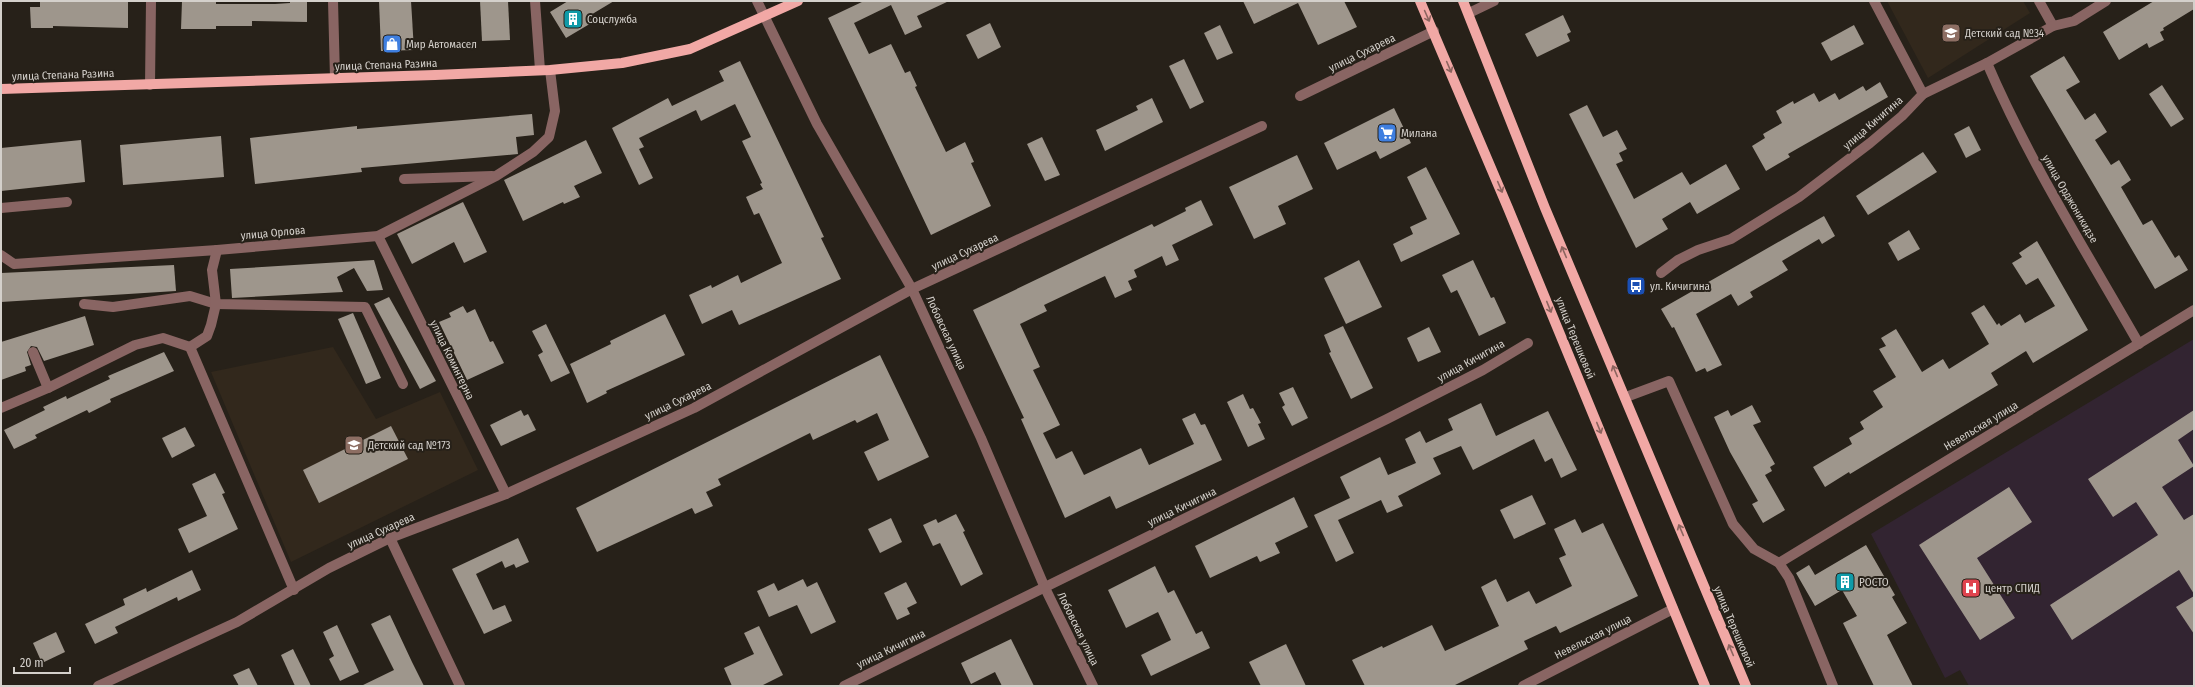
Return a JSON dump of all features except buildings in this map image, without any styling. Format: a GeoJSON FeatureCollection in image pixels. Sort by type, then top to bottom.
{"type":"FeatureCollection","features":[{"type":"Feature","properties":{"kind":"main road"},"geometry":{"type":"LineString","coordinates":[[764,17],[798,1]]}},
{"type":"Feature","properties":{"kind":"main road","name":"улица Терешковой"},"geometry":{"type":"LineString","coordinates":[[1420,1],[1705,686]]}},
{"type":"Feature","properties":{"kind":"main road","name":"улица Терешковой"},"geometry":{"type":"LineString","coordinates":[[1463,1],[1546,208],[1746,686]]}},
{"type":"Feature","properties":{"kind":"main road","name":"улица Степана Разина"},"geometry":{"type":"LineString","coordinates":[[1,89],[150,85],[545,70],[622,63],[656,58],[690,49],[764,17]]}},
{"type":"Feature","properties":{"kind":"street"},"geometry":{"type":"LineString","coordinates":[[150,1],[150,85]]}},
{"type":"Feature","properties":{"kind":"street"},"geometry":{"type":"LineString","coordinates":[[333,1],[334,78]]}},
{"type":"Feature","properties":{"kind":"street","name":"улица Орлова"},"geometry":{"type":"LineString","coordinates":[[1,255],[14,264],[217,250],[378,236],[496,176],[533,152],[550,136],[555,111],[545,70],[535,1]]}},
{"type":"Feature","properties":{"kind":"street","name":"Лобовская улица"},"geometry":{"type":"LineString","coordinates":[[757,1],[817,124],[912,289],[981,438],[1045,588],[1093,686]]}},
{"type":"Feature","properties":{"kind":"street"},"geometry":{"type":"LineString","coordinates":[[1469,13],[1494,1]]}},
{"type":"Feature","properties":{"kind":"street"},"geometry":{"type":"LineString","coordinates":[[1874,1],[1923,94]]}},
{"type":"Feature","properties":{"kind":"street"},"geometry":{"type":"LineString","coordinates":[[2038,1],[2053,26]]}},
{"type":"Feature","properties":{"kind":"street","name":"улица Кичигина"},"geometry":{"type":"LineString","coordinates":[[1660,272],[1678,260],[1698,250],[1731,239],[1799,197],[1870,143],[1902,116],[1923,94],[1987,62],[2053,26],[2074,21],[2106,1]]}},
{"type":"Feature","properties":{"kind":"street","name":"улица Сухарева"},"geometry":{"type":"LineString","coordinates":[[1300,96],[1434,32]]}},
{"type":"Feature","properties":{"kind":"street","name":"улица Орджоникидзе"},"geometry":{"type":"LineString","coordinates":[[1987,62],[2010,117],[2028,152],[2139,344]]}},
{"type":"Feature","properties":{"kind":"street","name":"улица Сухарева"},"geometry":{"type":"LineString","coordinates":[[98,686],[238,622],[329,568],[390,538],[506,494],[694,408],[912,289],[1262,126]]}},
{"type":"Feature","properties":{"kind":"street"},"geometry":{"type":"LineString","coordinates":[[404,179],[496,176]]}},
{"type":"Feature","properties":{"kind":"street"},"geometry":{"type":"LineString","coordinates":[[1,208],[67,202]]}},
{"type":"Feature","properties":{"kind":"street","name":"улица Коминтерна"},"geometry":{"type":"LineString","coordinates":[[378,236],[506,494]]}},
{"type":"Feature","properties":{"kind":"street"},"geometry":{"type":"LineString","coordinates":[[190,347],[207,336],[216,304],[212,270],[217,250]]}},
{"type":"Feature","properties":{"kind":"street"},"geometry":{"type":"LineString","coordinates":[[84,304],[113,307],[190,296],[216,304],[365,307],[403,384]]}},
{"type":"Feature","properties":{"kind":"street","name":"Невельская улица"},"geometry":{"type":"LineString","coordinates":[[1779,563],[2194,310]]}},
{"type":"Feature","properties":{"kind":"street"},"geometry":{"type":"LineString","coordinates":[[1,408],[48,388],[135,345],[163,338],[190,347],[294,590]]}},
{"type":"Feature","properties":{"kind":"street","name":"улица Кичигина"},"geometry":{"type":"LineString","coordinates":[[844,686],[1415,405],[1483,370],[1528,343]]}},
{"type":"Feature","properties":{"kind":"street"},"geometry":{"type":"LineString","coordinates":[[33,352],[48,388]]}},
{"type":"Feature","properties":{"kind":"street"},"geometry":{"type":"LineString","coordinates":[[1626,397],[1669,381],[1733,524],[1754,549],[1779,563],[1789,578],[1833,686]]}},
{"type":"Feature","properties":{"kind":"street"},"geometry":{"type":"LineString","coordinates":[[390,538],[460,686]]}},
{"type":"Feature","properties":{"kind":"street","name":"Невельская улица"},"geometry":{"type":"LineString","coordinates":[[1524,686],[1673,609]]}},
{"type":"Feature","properties":{"kind":"shaded area","name":"Детский сад №34"},"geometry":{"type":"Polygon","coordinates":[[[1887,1],[2023,1],[2030,13],[1928,78],[1887,1]]]}},
{"type":"Feature","properties":{"kind":"shaded area"},"geometry":{"type":"Polygon","coordinates":[[[2194,339],[2194,686],[1969,686],[1960,670],[1945,678],[1871,534],[2194,339]]]}},
{"type":"Feature","properties":{"kind":"shaded area","name":"Детский сад №173"},"geometry":{"type":"Polygon","coordinates":[[[333,347],[376,419],[440,392],[478,470],[291,562],[211,372],[333,347]]]}},
{"type":"Feature","properties":{"kind":"place","name":"Соцслужба"},"geometry":{"type":"Point","coordinates":[573,19]}},
{"type":"Feature","properties":{"kind":"place","name":"Детский сад №34"},"geometry":{"type":"Point","coordinates":[1951,33]}},
{"type":"Feature","properties":{"kind":"place","name":"Мир Автомасел"},"geometry":{"type":"Point","coordinates":[392,44]}},
{"type":"Feature","properties":{"kind":"place","name":"Милана"},"geometry":{"type":"Point","coordinates":[1387,133]}},
{"type":"Feature","properties":{"kind":"place","name":"ул. Кичигина"},"geometry":{"type":"Point","coordinates":[1636,286]}},
{"type":"Feature","properties":{"kind":"place","name":"Детский сад №173"},"geometry":{"type":"Point","coordinates":[354,445]}},
{"type":"Feature","properties":{"kind":"place","name":"РОСТО"},"geometry":{"type":"Point","coordinates":[1845,582]}},
{"type":"Feature","properties":{"kind":"place","name":"центр СПИД"},"geometry":{"type":"Point","coordinates":[1971,588]}}]}
